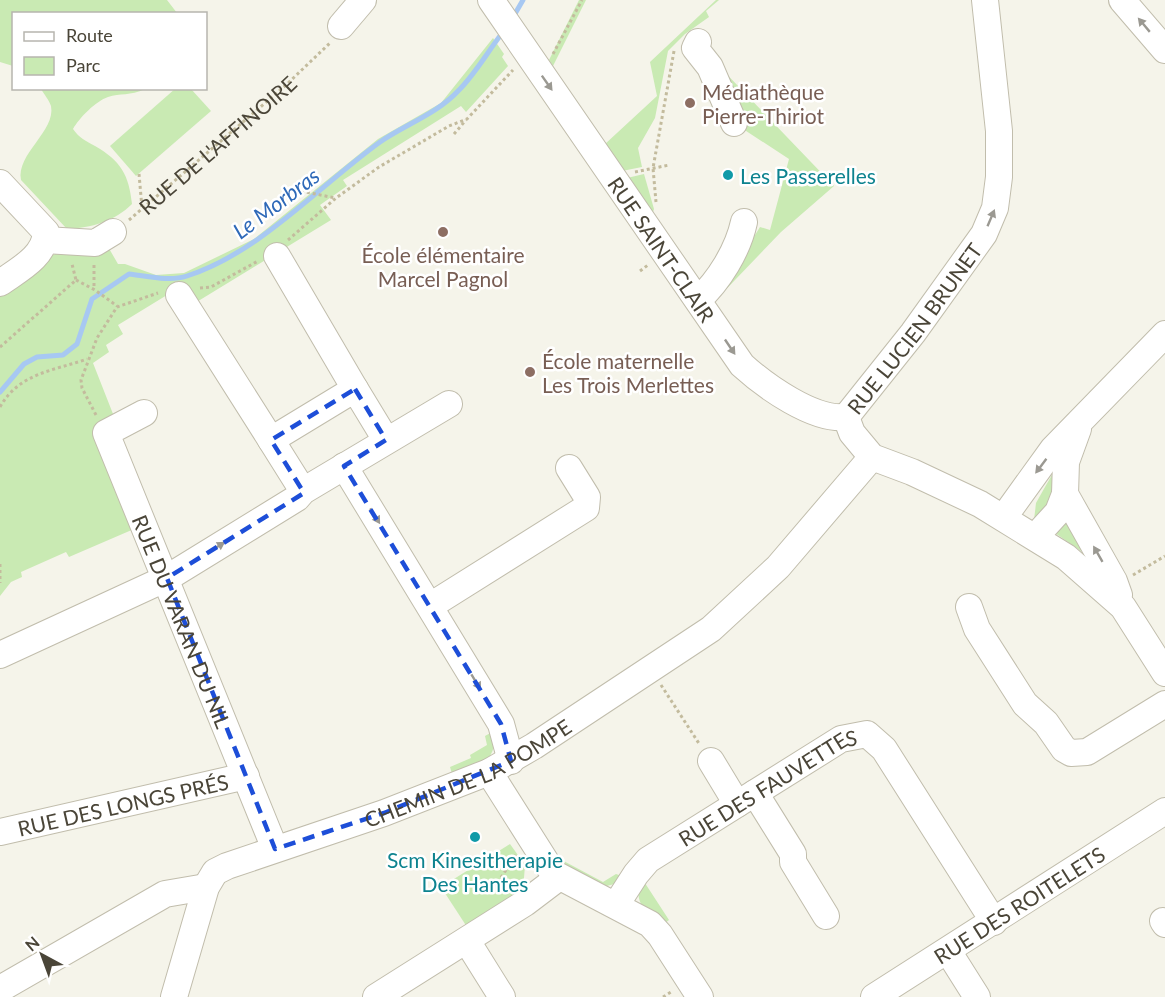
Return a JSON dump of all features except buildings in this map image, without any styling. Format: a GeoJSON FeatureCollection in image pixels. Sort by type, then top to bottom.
{"type":"FeatureCollection","features":[{"type":"Feature","properties":{"kind":"street"},"geometry":{"type":"LineString","coordinates":[[341,26],[363,0]]}},
{"type":"Feature","properties":{"kind":"street"},"geometry":{"type":"LineString","coordinates":[[1122,0],[1165,50]]}},
{"type":"Feature","properties":{"kind":"street","name":"RUE LUCIEN BRUNET"},"geometry":{"type":"LineString","coordinates":[[988,1],[999,131],[999,177],[995,208],[984,234],[913,333],[846,417],[852,433],[872,457],[912,472],[1004,517],[1036,536],[1119,596],[1165,672]]}},
{"type":"Feature","properties":{"kind":"street","name":"RUE SAINT-CLAIR"},"geometry":{"type":"LineString","coordinates":[[496,6],[742,365],[756,378],[818,413],[832,419],[846,417]]}},
{"type":"Feature","properties":{"kind":"street"},"geometry":{"type":"LineString","coordinates":[[697,44],[710,67],[734,123]]}},
{"type":"Feature","properties":{"kind":"street"},"geometry":{"type":"LineString","coordinates":[[0,183],[43,228],[45,242],[34,257],[0,283]]}},
{"type":"Feature","properties":{"kind":"street"},"geometry":{"type":"LineString","coordinates":[[698,300],[716,280],[741,236],[744,222]]}},
{"type":"Feature","properties":{"kind":"street"},"geometry":{"type":"LineString","coordinates":[[45,242],[104,237]]}},
{"type":"Feature","properties":{"kind":"street"},"geometry":{"type":"LineString","coordinates":[[273,254],[387,440]]}},
{"type":"Feature","properties":{"kind":"street"},"geometry":{"type":"LineString","coordinates":[[179,292],[303,491]]}},
{"type":"Feature","properties":{"kind":"street"},"geometry":{"type":"LineString","coordinates":[[1004,517],[1053,449],[1081,423],[1165,334]]}},
{"type":"Feature","properties":{"kind":"street"},"geometry":{"type":"LineString","coordinates":[[271,440],[355,389]]}},
{"type":"Feature","properties":{"kind":"street"},"geometry":{"type":"LineString","coordinates":[[0,655],[167,578],[297,498],[303,491],[449,404]]}},
{"type":"Feature","properties":{"kind":"street"},"geometry":{"type":"LineString","coordinates":[[106,434],[144,413]]}},
{"type":"Feature","properties":{"kind":"street"},"geometry":{"type":"LineString","coordinates":[[1036,536],[1058,512],[1065,494],[1066,462],[1081,423]]}},
{"type":"Feature","properties":{"kind":"street","name":"RUE DU VARAN DU NIL"},"geometry":{"type":"LineString","coordinates":[[106,434],[167,578],[275,849]]}},
{"type":"Feature","properties":{"kind":"street","name":"CHEMIN DE LA POMPE"},"geometry":{"type":"LineString","coordinates":[[206,887],[216,872],[227,866],[275,849],[380,805],[500,767],[651,670],[711,628],[778,567],[872,457]]}},
{"type":"Feature","properties":{"kind":"street"},"geometry":{"type":"LineString","coordinates":[[344,466],[501,724],[500,767],[544,861],[558,878],[616,905],[657,930],[704,991]]}},
{"type":"Feature","properties":{"kind":"street"},"geometry":{"type":"LineString","coordinates":[[430,606],[586,508],[587,497],[569,468]]}},
{"type":"Feature","properties":{"kind":"street"},"geometry":{"type":"LineString","coordinates":[[1065,494],[1119,596]]}},
{"type":"Feature","properties":{"kind":"street"},"geometry":{"type":"LineString","coordinates":[[969,607],[977,629],[1025,704],[1046,723],[1064,749],[1071,753],[1087,752],[1165,704]]}},
{"type":"Feature","properties":{"kind":"street","name":"RUE DES FAUVETTES"},"geometry":{"type":"LineString","coordinates":[[616,905],[644,864],[841,739],[867,734],[884,749],[994,922]]}},
{"type":"Feature","properties":{"kind":"street"},"geometry":{"type":"LineString","coordinates":[[711,761],[793,854],[793,862],[826,916]]}},
{"type":"Feature","properties":{"kind":"street","name":"RUE DES LONGS PRÉS"},"geometry":{"type":"LineString","coordinates":[[0,832],[246,776]]}},
{"type":"Feature","properties":{"kind":"street","name":"RUE DES ROITELETS"},"geometry":{"type":"LineString","coordinates":[[874,997],[994,922],[1146,832],[1165,811]]}},
{"type":"Feature","properties":{"kind":"street"},"geometry":{"type":"LineString","coordinates":[[376,997],[525,903],[558,878]]}},
{"type":"Feature","properties":{"kind":"street"},"geometry":{"type":"LineString","coordinates":[[0,989],[159,897],[206,887],[174,997]]}},
{"type":"Feature","properties":{"kind":"street"},"geometry":{"type":"LineString","coordinates":[[467,940],[502,997]]}},
{"type":"Feature","properties":{"kind":"street"},"geometry":{"type":"LineString","coordinates":[[948,951],[977,997]]}},
{"type":"Feature","properties":{"kind":"path"},"geometry":{"type":"LineString","coordinates":[[454,134],[512,71],[538,54],[547,65],[582,0]]}},
{"type":"Feature","properties":{"kind":"path","name":"RUE DE L'AFFINOIRE"},"geometry":{"type":"LineString","coordinates":[[104,237],[223,143],[323,50],[337,35],[341,26]]}},
{"type":"Feature","properties":{"kind":"path"},"geometry":{"type":"LineString","coordinates":[[656,213],[653,168],[672,58],[678,47],[697,44]]}},
{"type":"Feature","properties":{"kind":"path"},"geometry":{"type":"LineString","coordinates":[[106,434],[82,388],[81,380],[87,359],[101,330],[117,307],[179,292],[211,288],[273,254],[336,198],[379,167],[449,126],[467,119]]}},
{"type":"Feature","properties":{"kind":"path"},"geometry":{"type":"LineString","coordinates":[[644,171],[669,165]]}},
{"type":"Feature","properties":{"kind":"path"},"geometry":{"type":"LineString","coordinates":[[139,174],[142,209]]}},
{"type":"Feature","properties":{"kind":"path"},"geometry":{"type":"LineString","coordinates":[[301,191],[336,198]]}},
{"type":"Feature","properties":{"kind":"path"},"geometry":{"type":"LineString","coordinates":[[95,290],[92,284],[104,237]]}},
{"type":"Feature","properties":{"kind":"path"},"geometry":{"type":"LineString","coordinates":[[0,347],[76,280],[95,290],[117,307]]}},
{"type":"Feature","properties":{"kind":"path"},"geometry":{"type":"LineString","coordinates":[[0,407],[7,396],[34,374],[87,359]]}},
{"type":"Feature","properties":{"kind":"path"},"geometry":{"type":"LineString","coordinates":[[1119,596],[1165,556]]}},
{"type":"Feature","properties":{"kind":"path"},"geometry":{"type":"LineString","coordinates":[[0,564],[0,583]]}},
{"type":"Feature","properties":{"kind":"path"},"geometry":{"type":"LineString","coordinates":[[651,670],[711,761]]}},
{"type":"Feature","properties":{"kind":"path"},"geometry":{"type":"LineString","coordinates":[[524,858],[520,852],[517,854],[500,879],[524,884]]}},
{"type":"Feature","properties":{"kind":"highlighted area"},"geometry":{"type":"Polygon","coordinates":[[[355,389],[386,440],[344,466],[501,724],[511,761],[384,813],[275,849],[167,578],[304,493],[271,440],[355,389]]]}},
{"type":"Feature","properties":{"kind":"green space"},"geometry":{"type":"Polygon","coordinates":[[[0,0],[167,0],[176,12],[12,12],[12,66],[0,62],[0,0]]]}},
{"type":"Feature","properties":{"kind":"green space"},"geometry":{"type":"Polygon","coordinates":[[[579,0],[586,0],[553,66],[549,60],[579,0]]]}},
{"type":"Feature","properties":{"kind":"green space"},"geometry":{"type":"Polygon","coordinates":[[[716,0],[719,0],[706,11],[709,17],[685,34],[668,51],[655,118],[638,148],[642,167],[622,171],[604,145],[657,96],[650,62],[716,0]]]}},
{"type":"Feature","properties":{"kind":"green space"},"geometry":{"type":"Polygon","coordinates":[[[493,38],[504,54],[502,57],[508,66],[466,112],[461,106],[343,180],[347,186],[320,205],[331,220],[195,303],[167,295],[118,325],[123,334],[106,345],[109,352],[93,363],[115,419],[134,529],[69,557],[66,552],[21,572],[22,577],[11,582],[0,596],[0,291],[44,259],[62,251],[107,245],[118,264],[125,264],[156,275],[184,273],[254,239],[378,139],[441,103],[493,38]]]}},
{"type":"Feature","properties":{"kind":"green space"},"geometry":{"type":"Polygon","coordinates":[[[714,61],[834,186],[781,232],[712,304],[760,227],[770,230],[789,159],[740,127],[714,61]]]}},
{"type":"Feature","properties":{"kind":"green space"},"geometry":{"type":"Polygon","coordinates":[[[42,90],[142,90],[103,99],[88,110],[73,129],[83,139],[111,157],[126,177],[132,204],[118,215],[94,225],[67,229],[21,180],[24,161],[48,124],[51,115],[48,99],[42,90]]]}},
{"type":"Feature","properties":{"kind":"green space"},"geometry":{"type":"Polygon","coordinates":[[[174,90],[192,90],[211,111],[136,176],[110,146],[174,90]]]}},
{"type":"Feature","properties":{"kind":"green space"},"geometry":{"type":"Polygon","coordinates":[[[644,174],[654,209],[652,215],[627,178],[644,174]]]}},
{"type":"Feature","properties":{"kind":"green space"},"geometry":{"type":"Polygon","coordinates":[[[1058,464],[1054,502],[1034,520],[1036,503],[1058,464]]]}},
{"type":"Feature","properties":{"kind":"green space"},"geometry":{"type":"Polygon","coordinates":[[[1066,518],[1091,558],[1055,533],[1066,518]]]}},
{"type":"Feature","properties":{"kind":"green space"},"geometry":{"type":"Polygon","coordinates":[[[494,731],[493,750],[484,762],[453,777],[450,767],[471,758],[470,755],[487,745],[485,736],[494,731]]]}},
{"type":"Feature","properties":{"kind":"green space"},"geometry":{"type":"Polygon","coordinates":[[[510,844],[525,865],[523,891],[467,927],[441,887],[510,844]]]}},
{"type":"Feature","properties":{"kind":"green space"},"geometry":{"type":"Polygon","coordinates":[[[558,858],[603,882],[616,874],[625,877],[618,883],[603,887],[561,868],[558,858]]]}},
{"type":"Feature","properties":{"kind":"green space"},"geometry":{"type":"Polygon","coordinates":[[[641,877],[669,920],[665,923],[645,909],[639,900],[641,877]]]}},
{"type":"Feature","properties":{"kind":"waterway","name":"Le Morbras"},"geometry":{"type":"LineString","coordinates":[[512,19],[523,0]]}},
{"type":"Feature","properties":{"kind":"waterway","name":"Le Morbras"},"geometry":{"type":"LineString","coordinates":[[0,392],[24,364],[37,357],[63,355],[77,344],[92,299],[129,274],[165,279],[187,276],[239,252],[264,235],[380,142],[441,106],[471,76],[503,32]]}},
{"type":"Feature","properties":{"kind":"place","name":"Médiathèque Pierre-Thiriot"},"geometry":{"type":"Point","coordinates":[690,103]}},
{"type":"Feature","properties":{"kind":"place","name":"Les Passerelles"},"geometry":{"type":"Point","coordinates":[728,175]}},
{"type":"Feature","properties":{"kind":"place","name":"École élémentaire Marcel Pagnol"},"geometry":{"type":"Point","coordinates":[443,232]}},
{"type":"Feature","properties":{"kind":"place","name":"École maternelle Les Trois Merlettes"},"geometry":{"type":"Point","coordinates":[530,372]}},
{"type":"Feature","properties":{"kind":"place","name":"Scm Kinesitherapie Des Hantes"},"geometry":{"type":"Point","coordinates":[475,837]}}]}
